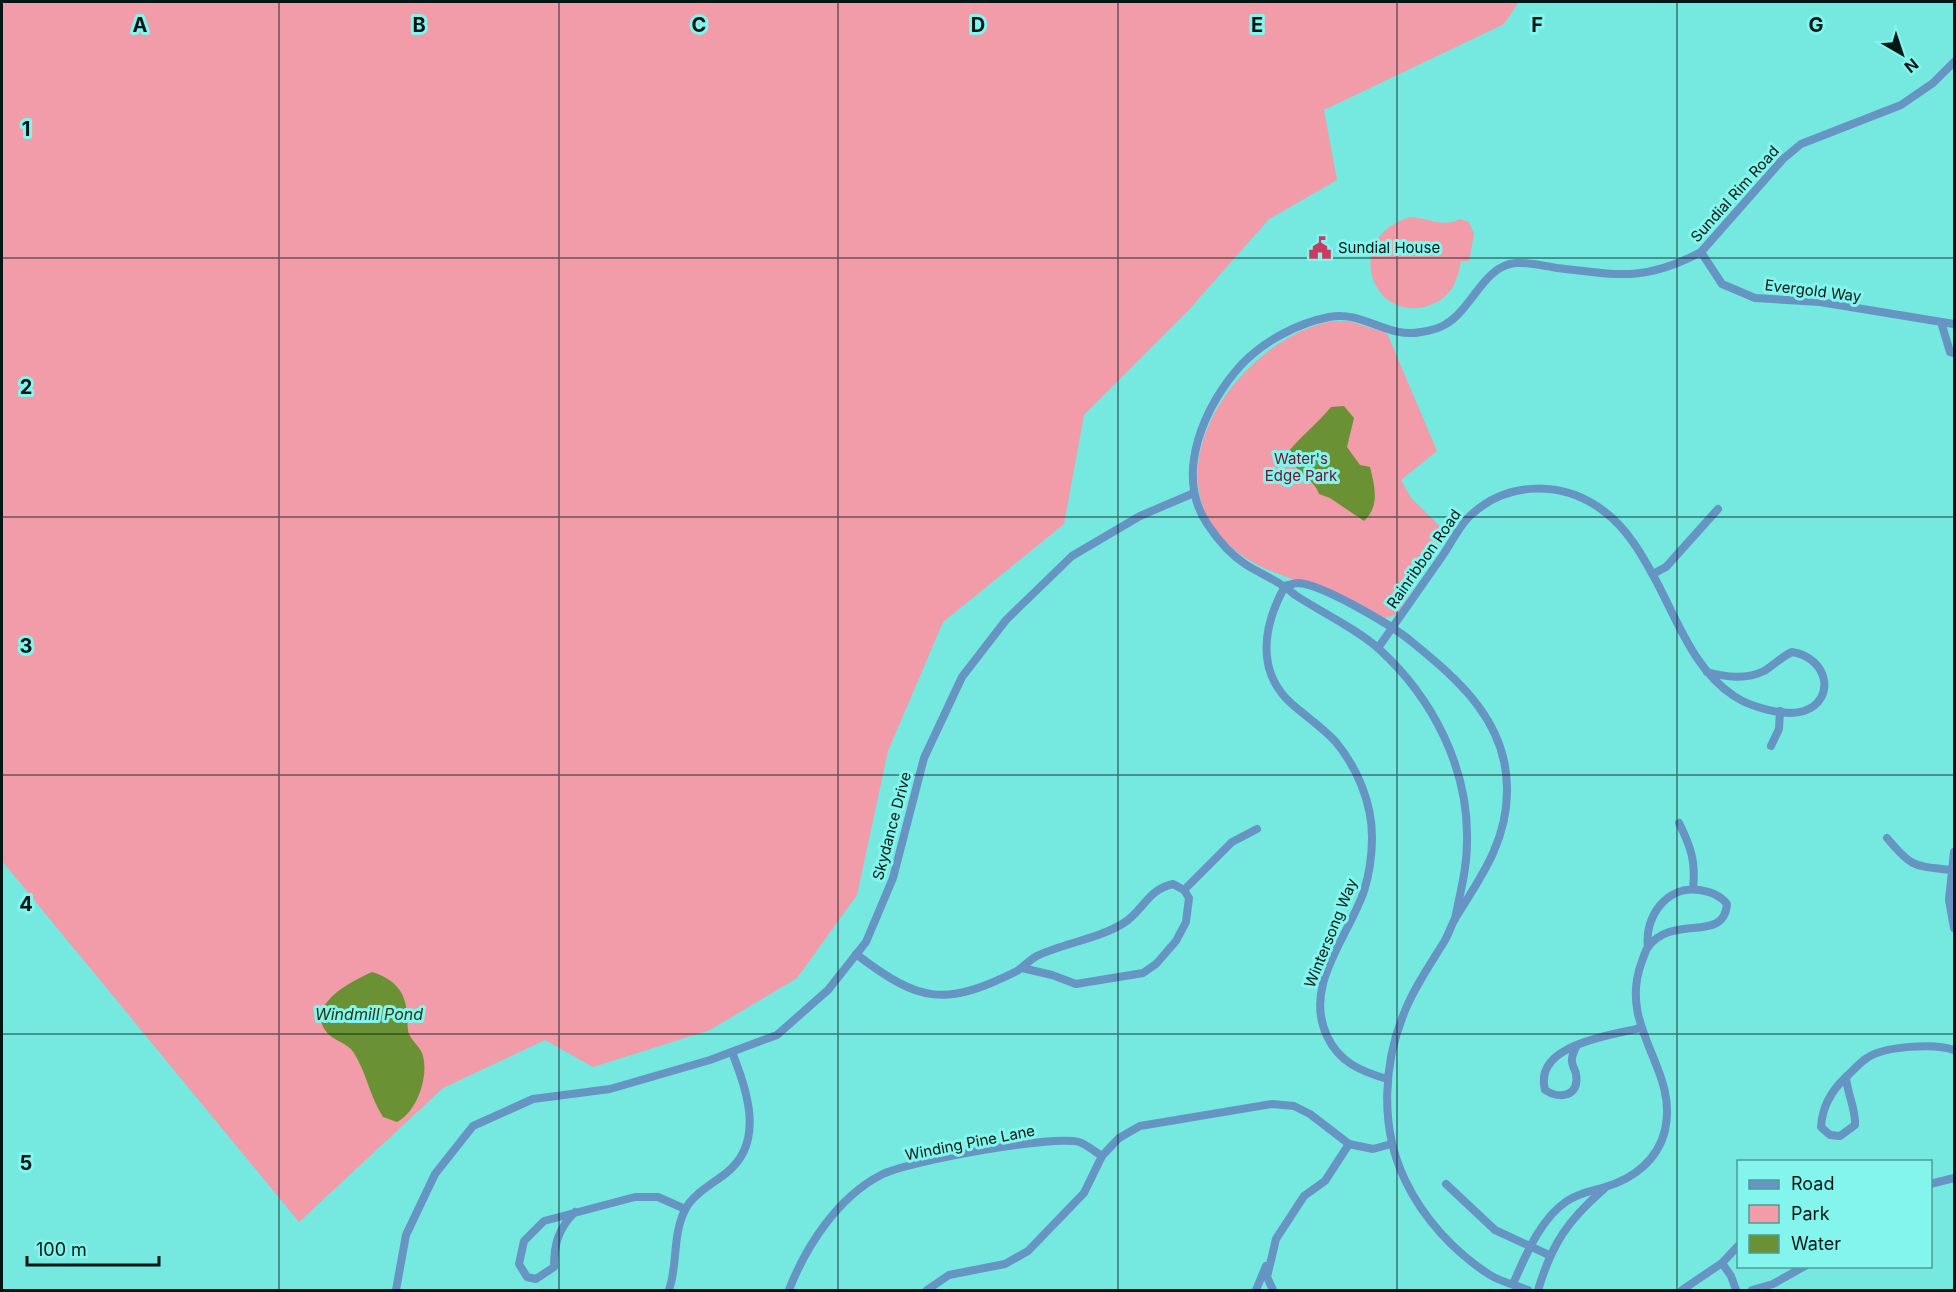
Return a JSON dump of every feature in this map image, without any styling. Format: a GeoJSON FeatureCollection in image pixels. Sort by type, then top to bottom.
{"type":"FeatureCollection","features":[{"type":"Feature","properties":{"kind":"street","name":"Sundial Rim Road"},"geometry":{"type":"LineString","coordinates":[[1194,493],[1194,459],[1202,427],[1218,397],[1243,364],[1272,341],[1306,322],[1332,316],[1356,316],[1396,333],[1419,333],[1446,325],[1496,270],[1515,263],[1618,275],[1659,272],[1701,252],[1783,159],[1801,144],[1901,105],[1933,83],[1954,62]]}},
{"type":"Feature","properties":{"kind":"street","name":"Evergold Way"},"geometry":{"type":"LineString","coordinates":[[1701,252],[1722,284],[1755,298],[1820,302],[1954,324]]}},
{"type":"Feature","properties":{"kind":"street"},"geometry":{"type":"LineString","coordinates":[[1941,322],[1950,352],[1954,353]]}},
{"type":"Feature","properties":{"kind":"street","name":"Rainribbon Road"},"geometry":{"type":"LineString","coordinates":[[1378,648],[1470,515],[1512,490],[1551,488],[1580,498],[1604,511],[1634,543],[1653,574],[1698,661],[1707,672],[1719,686],[1741,700],[1780,711],[1804,711],[1818,702],[1823,691],[1824,678],[1820,665],[1808,655],[1792,652],[1765,670],[1749,676],[1727,677],[1707,672]]}},
{"type":"Feature","properties":{"kind":"street"},"geometry":{"type":"LineString","coordinates":[[1194,493],[1206,523],[1224,547],[1245,564],[1285,586],[1295,596],[1378,648],[1419,693],[1433,715],[1451,752],[1460,780],[1468,842],[1465,872],[1455,919]]}},
{"type":"Feature","properties":{"kind":"street","name":"Skydance Drive"},"geometry":{"type":"LineString","coordinates":[[396,1290],[406,1234],[435,1174],[473,1126],[533,1099],[610,1089],[732,1052],[777,1035],[828,990],[866,942],[893,878],[924,758],[962,677],[1006,620],[1072,556],[1140,516],[1194,493]]}},
{"type":"Feature","properties":{"kind":"street"},"geometry":{"type":"LineString","coordinates":[[1653,574],[1666,567],[1718,509]]}},
{"type":"Feature","properties":{"kind":"street"},"geometry":{"type":"LineString","coordinates":[[1285,586],[1299,583],[1339,598],[1394,626],[1467,690],[1490,722],[1503,758],[1508,791],[1501,834],[1492,860],[1455,919],[1407,1007],[1393,1048],[1387,1079],[1391,1144],[1410,1190],[1432,1224],[1458,1251],[1492,1277],[1528,1290]]}},
{"type":"Feature","properties":{"kind":"street","name":"Wintersong Way"},"geometry":{"type":"LineString","coordinates":[[1285,586],[1270,617],[1266,634],[1265,651],[1270,675],[1281,693],[1334,741],[1350,762],[1370,810],[1372,837],[1364,892],[1328,970],[1319,994],[1319,1010],[1331,1046],[1348,1064],[1387,1079]]}},
{"type":"Feature","properties":{"kind":"street"},"geometry":{"type":"LineString","coordinates":[[1771,746],[1779,729],[1780,711]]}},
{"type":"Feature","properties":{"kind":"street"},"geometry":{"type":"LineString","coordinates":[[1679,823],[1692,850],[1695,867],[1693,889]]}},
{"type":"Feature","properties":{"kind":"street"},"geometry":{"type":"LineString","coordinates":[[1184,890],[1232,842],[1257,829]]}},
{"type":"Feature","properties":{"kind":"street"},"geometry":{"type":"LineString","coordinates":[[1887,837],[1907,861],[1915,866],[1952,870]]}},
{"type":"Feature","properties":{"kind":"street"},"geometry":{"type":"LineString","coordinates":[[1954,852],[1949,900],[1954,928]]}},
{"type":"Feature","properties":{"kind":"street"},"geometry":{"type":"LineString","coordinates":[[856,954],[889,980],[923,993],[953,996],[991,984],[1022,968],[1037,956],[1127,921],[1160,887],[1173,884],[1184,890],[1189,898],[1186,922],[1176,941],[1156,964],[1143,973],[1076,984],[1052,975],[1022,968]]}},
{"type":"Feature","properties":{"kind":"street"},"geometry":{"type":"LineString","coordinates":[[1513,1284],[1530,1248],[1552,1215],[1567,1201],[1586,1191],[1607,1187],[1628,1178],[1647,1164],[1664,1132],[1667,1097],[1660,1072],[1640,1028],[1636,1002],[1637,977],[1648,947],[1665,933],[1680,928],[1711,927],[1720,924],[1726,915],[1727,904],[1722,897],[1693,889],[1676,891],[1661,901],[1646,938],[1648,947]]}},
{"type":"Feature","properties":{"kind":"street"},"geometry":{"type":"LineString","coordinates":[[1576,1045],[1571,1060],[1576,1075],[1576,1086],[1570,1094],[1561,1098],[1553,1096],[1545,1090],[1542,1079],[1545,1069],[1557,1056],[1576,1045],[1640,1028]]}},
{"type":"Feature","properties":{"kind":"street"},"geometry":{"type":"LineString","coordinates":[[1846,1077],[1850,1103],[1856,1116],[1855,1125],[1840,1136],[1830,1135],[1821,1127],[1822,1114],[1830,1096],[1846,1077],[1868,1056],[1892,1049],[1916,1047],[1954,1050]]}},
{"type":"Feature","properties":{"kind":"street"},"geometry":{"type":"LineString","coordinates":[[669,1290],[674,1277],[675,1242],[685,1209],[734,1167],[745,1149],[751,1124],[746,1088],[732,1052]]}},
{"type":"Feature","properties":{"kind":"street"},"geometry":{"type":"LineString","coordinates":[[927,1290],[949,1275],[1005,1264],[1028,1251],[1084,1193],[1102,1156],[1119,1138],[1140,1126],[1272,1104],[1294,1106],[1349,1144],[1373,1149],[1391,1144]]}},
{"type":"Feature","properties":{"kind":"street","name":"Winding Pine Lane"},"geometry":{"type":"LineString","coordinates":[[789,1290],[797,1271],[820,1232],[849,1199],[882,1175],[926,1161],[1032,1143],[1080,1142],[1102,1156]]}},
{"type":"Feature","properties":{"kind":"street"},"geometry":{"type":"LineString","coordinates":[[1273,1290],[1267,1277],[1276,1239],[1304,1196],[1325,1181],[1349,1144]]}},
{"type":"Feature","properties":{"kind":"street"},"geometry":{"type":"LineString","coordinates":[[1932,1184],[1954,1178]]}},
{"type":"Feature","properties":{"kind":"street"},"geometry":{"type":"LineString","coordinates":[[1446,1184],[1458,1192],[1495,1230],[1549,1255]]}},
{"type":"Feature","properties":{"kind":"street"},"geometry":{"type":"LineString","coordinates":[[1538,1290],[1549,1255],[1581,1208],[1607,1187]]}},
{"type":"Feature","properties":{"kind":"street"},"geometry":{"type":"LineString","coordinates":[[575,1212],[563,1224],[556,1239],[554,1267],[536,1279],[527,1277],[519,1264],[524,1241],[544,1221],[575,1212],[635,1197],[658,1197],[685,1209]]}},
{"type":"Feature","properties":{"kind":"street"},"geometry":{"type":"LineString","coordinates":[[1682,1290],[1722,1263],[1737,1247]]}},
{"type":"Feature","properties":{"kind":"street"},"geometry":{"type":"LineString","coordinates":[[1256,1290],[1273,1252]]}},
{"type":"Feature","properties":{"kind":"street"},"geometry":{"type":"LineString","coordinates":[[1722,1263],[1731,1276],[1736,1290]]}},
{"type":"Feature","properties":{"kind":"street"},"geometry":{"type":"LineString","coordinates":[[1752,1290],[1773,1284],[1801,1268]]}},
{"type":"Feature","properties":{"kind":"green space"},"geometry":{"type":"Polygon","coordinates":[[[2,2],[1519,2],[1504,24],[1324,110],[1337,180],[1269,219],[1187,312],[1084,415],[1064,524],[943,622],[888,751],[857,895],[797,978],[710,1030],[593,1067],[545,1040],[443,1088],[299,1222],[2,861],[2,2]]]}},
{"type":"Feature","properties":{"kind":"green space"},"geometry":{"type":"Polygon","coordinates":[[[1410,217],[1441,223],[1460,219],[1469,222],[1474,234],[1469,261],[1461,261],[1456,280],[1446,296],[1435,303],[1414,308],[1396,304],[1382,294],[1373,279],[1370,261],[1375,244],[1388,228],[1410,217]]]}},
{"type":"Feature","properties":{"kind":"green space","name":"Water's Edge Park"},"geometry":{"type":"Polygon","coordinates":[[[1333,321],[1349,321],[1387,333],[1437,451],[1401,480],[1411,498],[1448,534],[1397,614],[1385,618],[1349,599],[1270,571],[1243,556],[1231,547],[1207,516],[1198,482],[1201,446],[1216,412],[1238,380],[1267,352],[1299,332],[1333,321]]]}},
{"type":"Feature","properties":{"kind":"water"},"geometry":{"type":"Polygon","coordinates":[[[1344,406],[1354,418],[1347,447],[1360,465],[1370,467],[1373,482],[1374,503],[1364,521],[1330,498],[1319,494],[1290,459],[1288,452],[1331,407],[1344,406]]]}},
{"type":"Feature","properties":{"kind":"water","name":"Windmill Pond"},"geometry":{"type":"Polygon","coordinates":[[[372,972],[387,978],[401,993],[406,1007],[409,1034],[421,1050],[424,1062],[423,1082],[416,1102],[397,1122],[383,1117],[354,1053],[348,1046],[328,1034],[321,1020],[322,1011],[335,994],[372,972]]]}},
{"type":"Feature","properties":{"kind":"place","name":"Sundial House"},"geometry":{"type":"Point","coordinates":[1320,248]}}]}
